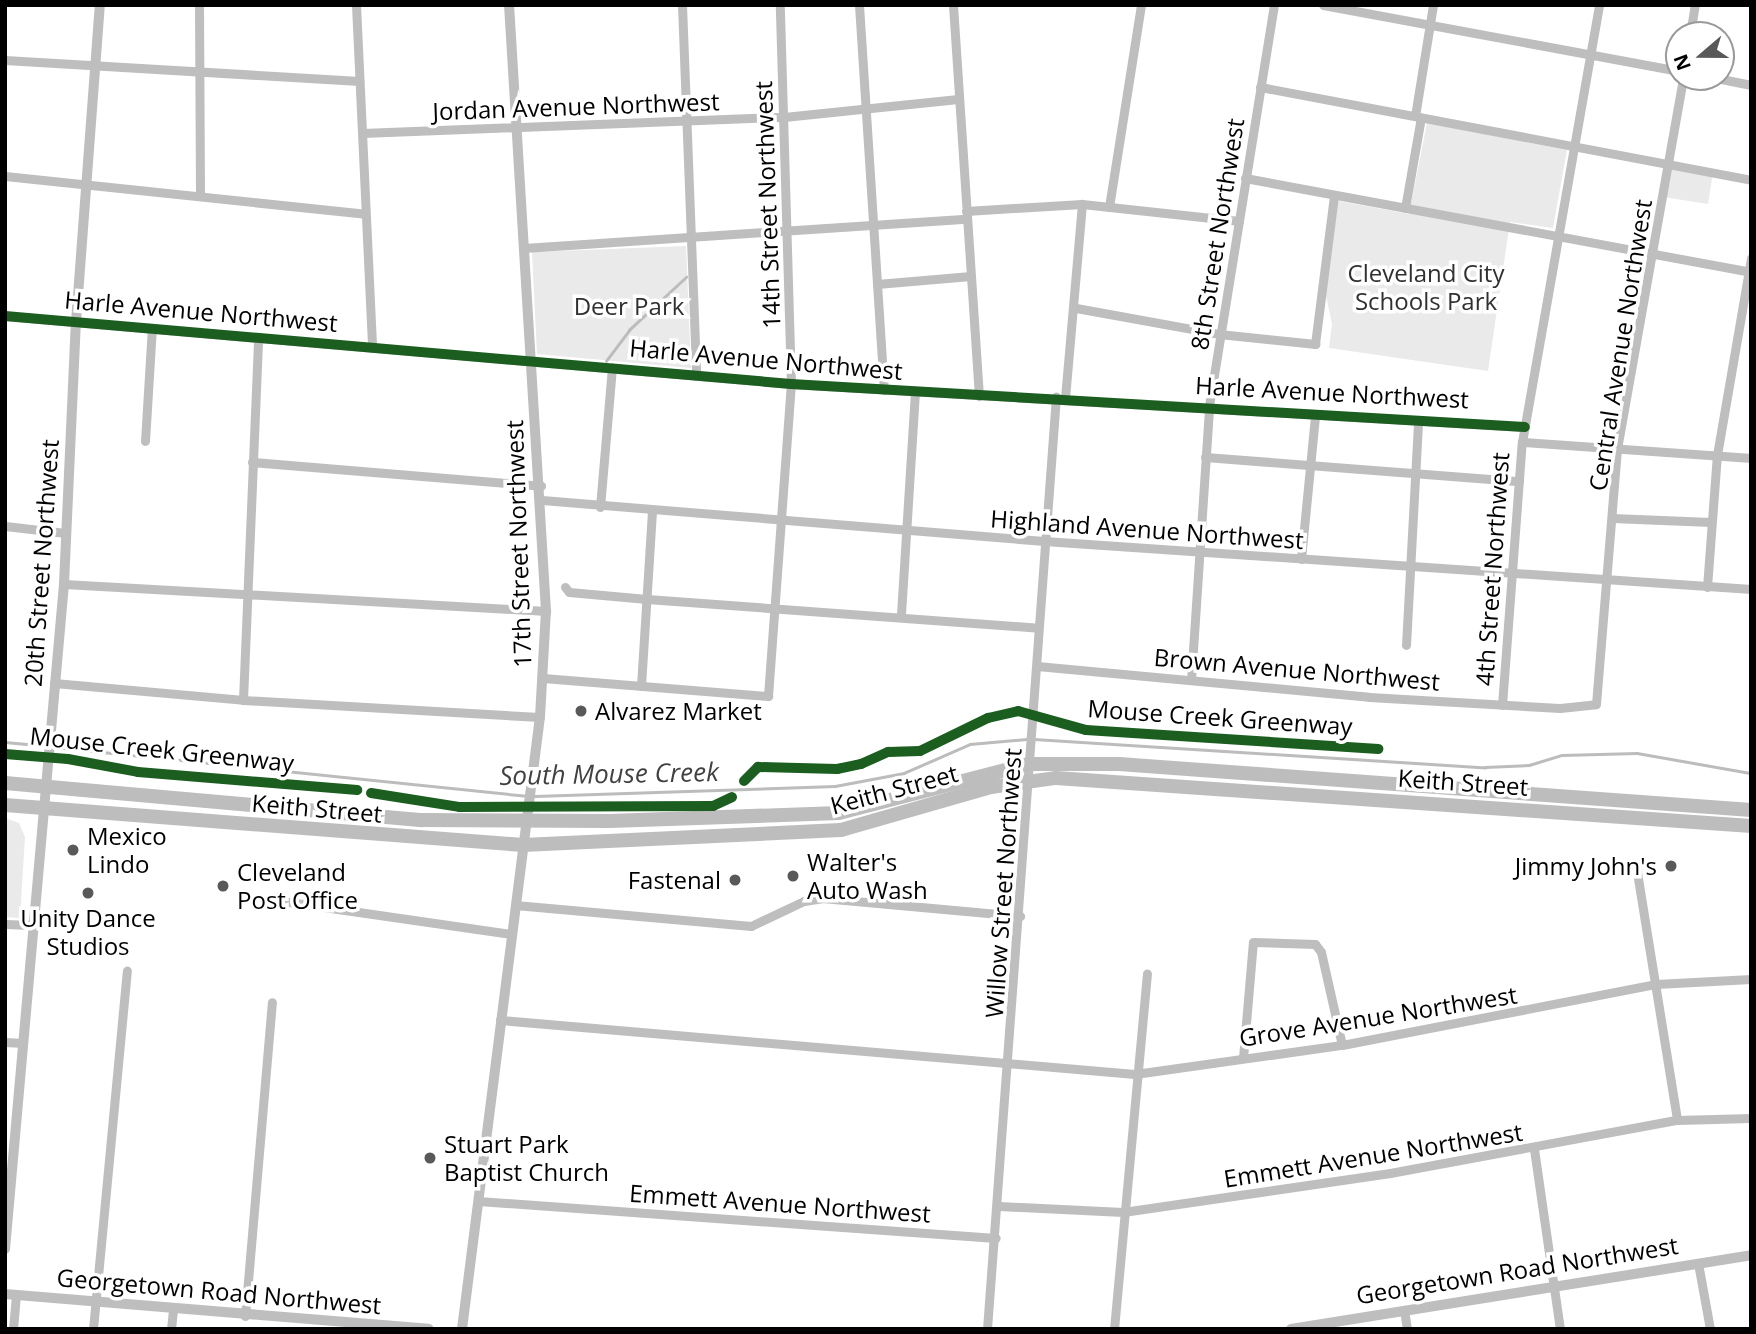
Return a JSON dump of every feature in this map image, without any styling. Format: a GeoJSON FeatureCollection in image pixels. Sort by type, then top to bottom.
{"type":"FeatureCollection","features":[{"type":"Feature","properties":{"kind":"main road","name":"Keith Street"},"geometry":{"type":"LineString","coordinates":[[5,783],[418,820],[526,816],[782,818],[839,814],[1028,764],[1119,764],[1319,777],[1603,807],[1751,826]]}},
{"type":"Feature","properties":{"kind":"main road"},"geometry":{"type":"LineString","coordinates":[[1318,794],[1319,777]]}},
{"type":"Feature","properties":{"kind":"main road","name":"Keith Street"},"geometry":{"type":"LineString","coordinates":[[5,805],[288,829],[523,845],[781,835],[841,830],[991,787],[1056,778],[1318,794],[1603,807],[1751,810]]}},
{"type":"Feature","properties":{"kind":"main road"},"geometry":{"type":"LineString","coordinates":[[147,795],[171,805],[180,820]]}},
{"type":"Feature","properties":{"kind":"main road"},"geometry":{"type":"LineString","coordinates":[[418,820],[443,840]]}},
{"type":"Feature","properties":{"kind":"street","name":"20th Street Northwest"},"geometry":{"type":"LineString","coordinates":[[5,1249],[9,1170],[64,584],[76,322],[100,5]]}},
{"type":"Feature","properties":{"kind":"street"},"geometry":{"type":"LineString","coordinates":[[199,5],[200,196]]}},
{"type":"Feature","properties":{"kind":"street"},"geometry":{"type":"LineString","coordinates":[[356,5],[372,347]]}},
{"type":"Feature","properties":{"kind":"street","name":"17th Street Northwest"},"geometry":{"type":"LineString","coordinates":[[462,1329],[510,934],[540,717],[546,611],[542,500],[515,129],[509,5]]}},
{"type":"Feature","properties":{"kind":"street"},"geometry":{"type":"LineString","coordinates":[[682,5],[696,375]]}},
{"type":"Feature","properties":{"kind":"street","name":"14th Street Northwest"},"geometry":{"type":"LineString","coordinates":[[641,686],[768,696],[791,384],[780,5]]}},
{"type":"Feature","properties":{"kind":"street"},"geometry":{"type":"LineString","coordinates":[[859,5],[884,390]]}},
{"type":"Feature","properties":{"kind":"street"},"geometry":{"type":"LineString","coordinates":[[953,5],[979,396]]}},
{"type":"Feature","properties":{"kind":"street"},"geometry":{"type":"LineString","coordinates":[[1109,207],[1140,5]]}},
{"type":"Feature","properties":{"kind":"street","name":"8th Street Northwest"},"geometry":{"type":"LineString","coordinates":[[1191,680],[1209,406],[1274,5]]}},
{"type":"Feature","properties":{"kind":"street"},"geometry":{"type":"LineString","coordinates":[[1323,5],[1665,68]]}},
{"type":"Feature","properties":{"kind":"street"},"geometry":{"type":"LineString","coordinates":[[1405,208],[1433,5]]}},
{"type":"Feature","properties":{"kind":"street","name":"4th Street Northwest"},"geometry":{"type":"LineString","coordinates":[[1502,705],[1522,442],[1599,5]]}},
{"type":"Feature","properties":{"kind":"street"},"geometry":{"type":"LineString","coordinates":[[5,60],[359,80]]}},
{"type":"Feature","properties":{"kind":"street"},"geometry":{"type":"LineString","coordinates":[[1260,87],[1751,180]]}},
{"type":"Feature","properties":{"kind":"street","name":"Central Avenue Northwest"},"geometry":{"type":"LineString","coordinates":[[1596,704],[1617,449],[1654,254],[1681,91]]}},
{"type":"Feature","properties":{"kind":"street","name":"Jordan Avenue Northwest"},"geometry":{"type":"LineString","coordinates":[[362,133],[784,117],[958,99]]}},
{"type":"Feature","properties":{"kind":"street"},"geometry":{"type":"LineString","coordinates":[[5,176],[86,182],[365,214]]}},
{"type":"Feature","properties":{"kind":"street"},"geometry":{"type":"LineString","coordinates":[[1245,178],[1749,272]]}},
{"type":"Feature","properties":{"kind":"street"},"geometry":{"type":"LineString","coordinates":[[1076,308],[1219,334],[1315,344],[1334,195]]}},
{"type":"Feature","properties":{"kind":"street"},"geometry":{"type":"LineString","coordinates":[[524,248],[874,226],[1082,205],[1239,220]]}},
{"type":"Feature","properties":{"kind":"street","name":"Willow Street Northwest"},"geometry":{"type":"LineString","coordinates":[[987,1329],[1010,1063],[1044,541],[1060,398],[1076,308],[1082,205]]}},
{"type":"Feature","properties":{"kind":"street"},"geometry":{"type":"LineString","coordinates":[[1707,587],[1717,456],[1751,258]]}},
{"type":"Feature","properties":{"kind":"street"},"geometry":{"type":"LineString","coordinates":[[877,284],[971,276]]}},
{"type":"Feature","properties":{"kind":"street","name":"Harle Avenue Northwest"},"geometry":{"type":"LineString","coordinates":[[5,316],[791,384],[979,396],[1209,406],[1315,416],[1525,427]]}},
{"type":"Feature","properties":{"kind":"street"},"geometry":{"type":"LineString","coordinates":[[145,441],[152,328]]}},
{"type":"Feature","properties":{"kind":"street"},"geometry":{"type":"LineString","coordinates":[[243,700],[258,337]]}},
{"type":"Feature","properties":{"kind":"street"},"geometry":{"type":"LineString","coordinates":[[600,507],[612,368]]}},
{"type":"Feature","properties":{"kind":"street"},"geometry":{"type":"LineString","coordinates":[[901,614],[915,392]]}},
{"type":"Feature","properties":{"kind":"street"},"geometry":{"type":"LineString","coordinates":[[1301,559],[1315,416]]}},
{"type":"Feature","properties":{"kind":"street"},"geometry":{"type":"LineString","coordinates":[[1406,645],[1418,420]]}},
{"type":"Feature","properties":{"kind":"street"},"geometry":{"type":"LineString","coordinates":[[1522,442],[1751,458]]}},
{"type":"Feature","properties":{"kind":"street"},"geometry":{"type":"LineString","coordinates":[[1205,457],[1519,481]]}},
{"type":"Feature","properties":{"kind":"street"},"geometry":{"type":"LineString","coordinates":[[252,462],[541,486]]}},
{"type":"Feature","properties":{"kind":"street","name":"Highland Avenue Northwest"},"geometry":{"type":"LineString","coordinates":[[542,500],[652,512],[906,531],[1512,575],[1751,589]]}},
{"type":"Feature","properties":{"kind":"street"},"geometry":{"type":"LineString","coordinates":[[543,678],[641,686],[652,512]]}},
{"type":"Feature","properties":{"kind":"street"},"geometry":{"type":"LineString","coordinates":[[1612,518],[1711,522]]}},
{"type":"Feature","properties":{"kind":"street"},"geometry":{"type":"LineString","coordinates":[[5,526],[66,533]]}},
{"type":"Feature","properties":{"kind":"street"},"geometry":{"type":"LineString","coordinates":[[64,584],[247,592],[546,611]]}},
{"type":"Feature","properties":{"kind":"street"},"geometry":{"type":"LineString","coordinates":[[565,587],[569,592],[647,599],[901,614],[1038,628]]}},
{"type":"Feature","properties":{"kind":"street","name":"Brown Avenue Northwest"},"geometry":{"type":"LineString","coordinates":[[1037,666],[1502,705],[1560,708],[1596,704]]}},
{"type":"Feature","properties":{"kind":"street"},"geometry":{"type":"LineString","coordinates":[[54,683],[243,700],[540,717]]}},
{"type":"Feature","properties":{"kind":"street"},"geometry":{"type":"LineString","coordinates":[[288,829],[290,807]]}},
{"type":"Feature","properties":{"kind":"street"},"geometry":{"type":"LineString","coordinates":[[781,835],[782,818]]}},
{"type":"Feature","properties":{"kind":"street"},"geometry":{"type":"LineString","coordinates":[[1636,866],[1677,1119]]}},
{"type":"Feature","properties":{"kind":"street"},"geometry":{"type":"LineString","coordinates":[[515,905],[751,926],[804,901],[822,898],[1020,916]]}},
{"type":"Feature","properties":{"kind":"street"},"geometry":{"type":"LineString","coordinates":[[275,900],[510,934]]}},
{"type":"Feature","properties":{"kind":"street"},"geometry":{"type":"LineString","coordinates":[[5,924],[32,925]]}},
{"type":"Feature","properties":{"kind":"street"},"geometry":{"type":"LineString","coordinates":[[1243,1058],[1253,942],[1315,944],[1321,952],[1342,1045]]}},
{"type":"Feature","properties":{"kind":"street"},"geometry":{"type":"LineString","coordinates":[[93,1329],[127,971]]}},
{"type":"Feature","properties":{"kind":"street"},"geometry":{"type":"LineString","coordinates":[[1114,1329],[1135,1074],[1147,974]]}},
{"type":"Feature","properties":{"kind":"street","name":"Grove Avenue Northwest"},"geometry":{"type":"LineString","coordinates":[[500,1020],[1135,1074],[1342,1045],[1656,984],[1751,979]]}},
{"type":"Feature","properties":{"kind":"street"},"geometry":{"type":"LineString","coordinates":[[245,1316],[272,1002]]}},
{"type":"Feature","properties":{"kind":"street"},"geometry":{"type":"LineString","coordinates":[[5,1042],[23,1043]]}},
{"type":"Feature","properties":{"kind":"street","name":"Emmett Avenue Northwest"},"geometry":{"type":"LineString","coordinates":[[999,1206],[1123,1212],[1534,1149],[1677,1119],[1751,1118]]}},
{"type":"Feature","properties":{"kind":"street"},"geometry":{"type":"LineString","coordinates":[[1534,1149],[1560,1329]]}},
{"type":"Feature","properties":{"kind":"street","name":"Emmett Avenue Northwest"},"geometry":{"type":"LineString","coordinates":[[478,1201],[996,1238]]}},
{"type":"Feature","properties":{"kind":"street","name":"Georgetown Road Northwest"},"geometry":{"type":"LineString","coordinates":[[1291,1329],[1751,1255]]}},
{"type":"Feature","properties":{"kind":"street"},"geometry":{"type":"LineString","coordinates":[[1698,1263],[1710,1329]]}},
{"type":"Feature","properties":{"kind":"street"},"geometry":{"type":"LineString","coordinates":[[10,1294],[13,1329]]}},
{"type":"Feature","properties":{"kind":"street","name":"Georgetown Road Northwest"},"geometry":{"type":"LineString","coordinates":[[10,1294],[96,1304],[429,1329]]}},
{"type":"Feature","properties":{"kind":"street"},"geometry":{"type":"LineString","coordinates":[[171,1329],[173,1309]]}},
{"type":"Feature","properties":{"kind":"street"},"geometry":{"type":"LineString","coordinates":[[1404,1310],[1407,1329]]}},
{"type":"Feature","properties":{"kind":"green space","name":"Cleveland City Schools Park"},"geometry":{"type":"Polygon","coordinates":[[[1427,123],[1567,150],[1553,228],[1510,222],[1488,371],[1329,348],[1332,324],[1325,291],[1338,201],[1409,214],[1427,123]]]}},
{"type":"Feature","properties":{"kind":"green space"},"geometry":{"type":"Polygon","coordinates":[[[1668,164],[1713,172],[1708,204],[1663,197],[1668,164]]]}},
{"type":"Feature","properties":{"kind":"green space","name":"Deer Park"},"geometry":{"type":"Polygon","coordinates":[[[686,246],[691,368],[537,354],[532,252],[686,246]]]}},
{"type":"Feature","properties":{"kind":"green space"},"geometry":{"type":"Polygon","coordinates":[[[5,818],[19,823],[25,837],[20,918],[5,917],[5,818]]]}},
{"type":"Feature","properties":{"kind":"waterway"},"geometry":{"type":"LineString","coordinates":[[606,361],[629,330],[686,277]]}},
{"type":"Feature","properties":{"kind":"waterway","name":"South Mouse Creek"},"geometry":{"type":"LineString","coordinates":[[535,796],[835,786],[904,773],[970,744],[1027,739]]}},
{"type":"Feature","properties":{"kind":"waterway","name":"South Mouse Creek"},"geometry":{"type":"LineString","coordinates":[[1034,739],[1485,767],[1529,765],[1562,755],[1637,753],[1751,773]]}},
{"type":"Feature","properties":{"kind":"waterway","name":"South Mouse Creek"},"geometry":{"type":"LineString","coordinates":[[5,742],[48,746]]}},
{"type":"Feature","properties":{"kind":"waterway","name":"South Mouse Creek"},"geometry":{"type":"LineString","coordinates":[[54,747],[528,796]]}},
{"type":"Feature","properties":{"kind":"cycle path"},"geometry":{"type":"LineString","coordinates":[[5,316],[791,384],[1525,427]]}},
{"type":"Feature","properties":{"kind":"cycle path","name":"Mouse Creek Greenway"},"geometry":{"type":"LineString","coordinates":[[744,781],[758,767],[837,769],[861,764],[888,752],[920,751],[988,718],[1018,711],[1086,730],[1378,749]]}},
{"type":"Feature","properties":{"kind":"cycle path","name":"Mouse Creek Greenway"},"geometry":{"type":"LineString","coordinates":[[5,754],[68,759],[138,772],[357,790]]}},
{"type":"Feature","properties":{"kind":"cycle path"},"geometry":{"type":"LineString","coordinates":[[371,793],[459,807],[713,806],[732,797]]}},
{"type":"Feature","properties":{"kind":"place","name":"Alvarez Market"},"geometry":{"type":"Point","coordinates":[581,711]}},
{"type":"Feature","properties":{"kind":"place","name":"Mexico Lindo"},"geometry":{"type":"Point","coordinates":[73,850]}},
{"type":"Feature","properties":{"kind":"place","name":"Jimmy John's"},"geometry":{"type":"Point","coordinates":[1671,866]}},
{"type":"Feature","properties":{"kind":"place","name":"Walter's Auto Wash"},"geometry":{"type":"Point","coordinates":[793,876]}},
{"type":"Feature","properties":{"kind":"place","name":"Fastenal"},"geometry":{"type":"Point","coordinates":[735,880]}},
{"type":"Feature","properties":{"kind":"place","name":"Cleveland Post Office"},"geometry":{"type":"Point","coordinates":[223,886]}},
{"type":"Feature","properties":{"kind":"place","name":"Unity Dance Studios"},"geometry":{"type":"Point","coordinates":[88,893]}},
{"type":"Feature","properties":{"kind":"place","name":"Stuart Park Baptist Church"},"geometry":{"type":"Point","coordinates":[430,1158]}}]}
